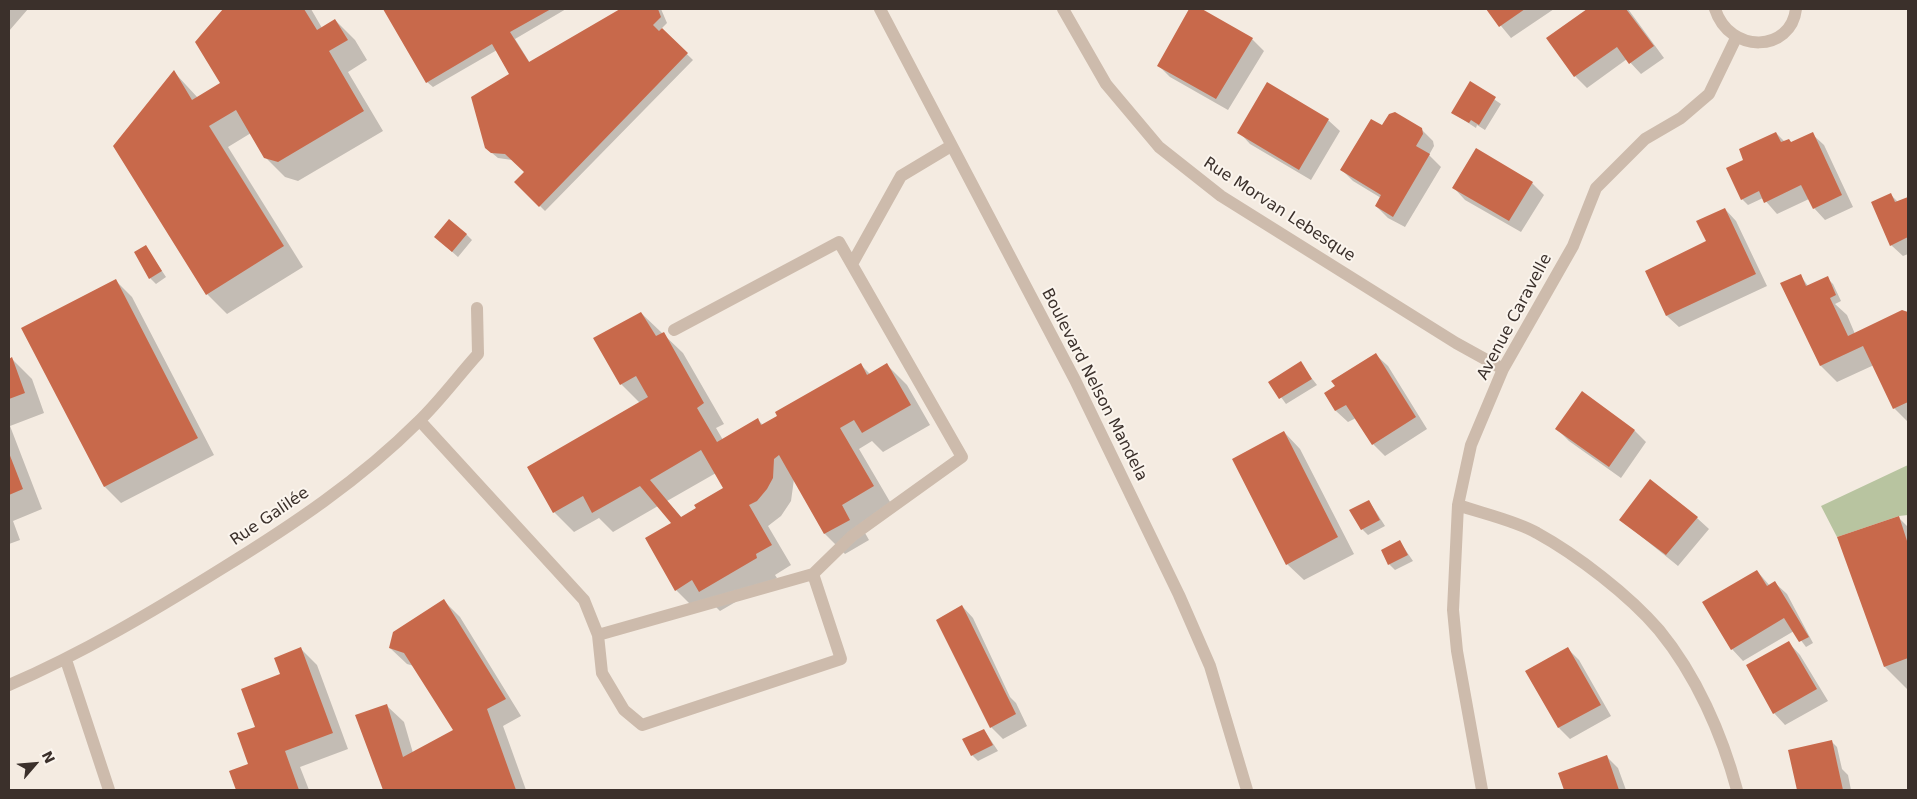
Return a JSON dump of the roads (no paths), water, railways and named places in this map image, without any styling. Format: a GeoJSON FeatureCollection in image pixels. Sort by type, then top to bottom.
{"type":"FeatureCollection","features":[{"type":"Feature","properties":{"kind":"street","name":"Boulevard Nelson Mandela"},"geometry":{"type":"LineString","coordinates":[[880,9],[1075,380],[1180,595],[1210,666],[1247,790]]}},
{"type":"Feature","properties":{"kind":"street","name":"Rue Morvan Lebesque"},"geometry":{"type":"LineString","coordinates":[[1063,9],[1106,84],[1159,147],[1221,196],[1456,343],[1503,369]]}},
{"type":"Feature","properties":{"kind":"street"},"geometry":{"type":"LineString","coordinates":[[1716,9],[1719,20],[1727,30],[1736,38],[1750,42],[1765,42],[1778,36],[1789,26],[1796,9]]}},
{"type":"Feature","properties":{"kind":"street","name":"Avenue Caravelle"},"geometry":{"type":"LineString","coordinates":[[1482,790],[1456,651],[1453,610],[1458,505],[1471,445],[1503,369],[1573,246],[1596,188],[1645,139],[1680,118],[1709,94],[1736,38]]}},
{"type":"Feature","properties":{"kind":"street"},"geometry":{"type":"LineString","coordinates":[[852,264],[900,176],[951,146]]}},
{"type":"Feature","properties":{"kind":"street"},"geometry":{"type":"LineString","coordinates":[[598,635],[813,574],[852,536],[962,457],[839,242],[674,330]]}},
{"type":"Feature","properties":{"kind":"street","name":"Rue Galilée"},"geometry":{"type":"LineString","coordinates":[[9,685],[66,660],[161,607],[270,539],[367,470],[420,421],[478,354],[477,308]]}},
{"type":"Feature","properties":{"kind":"street"},"geometry":{"type":"LineString","coordinates":[[420,421],[584,600],[598,635],[602,673],[624,710],[642,725],[841,659],[813,574]]}},
{"type":"Feature","properties":{"kind":"street"},"geometry":{"type":"LineString","coordinates":[[1458,505],[1536,532],[1605,579],[1659,630],[1698,689],[1731,768],[1737,790]]}},
{"type":"Feature","properties":{"kind":"street"},"geometry":{"type":"LineString","coordinates":[[66,660],[109,790]]}}]}
